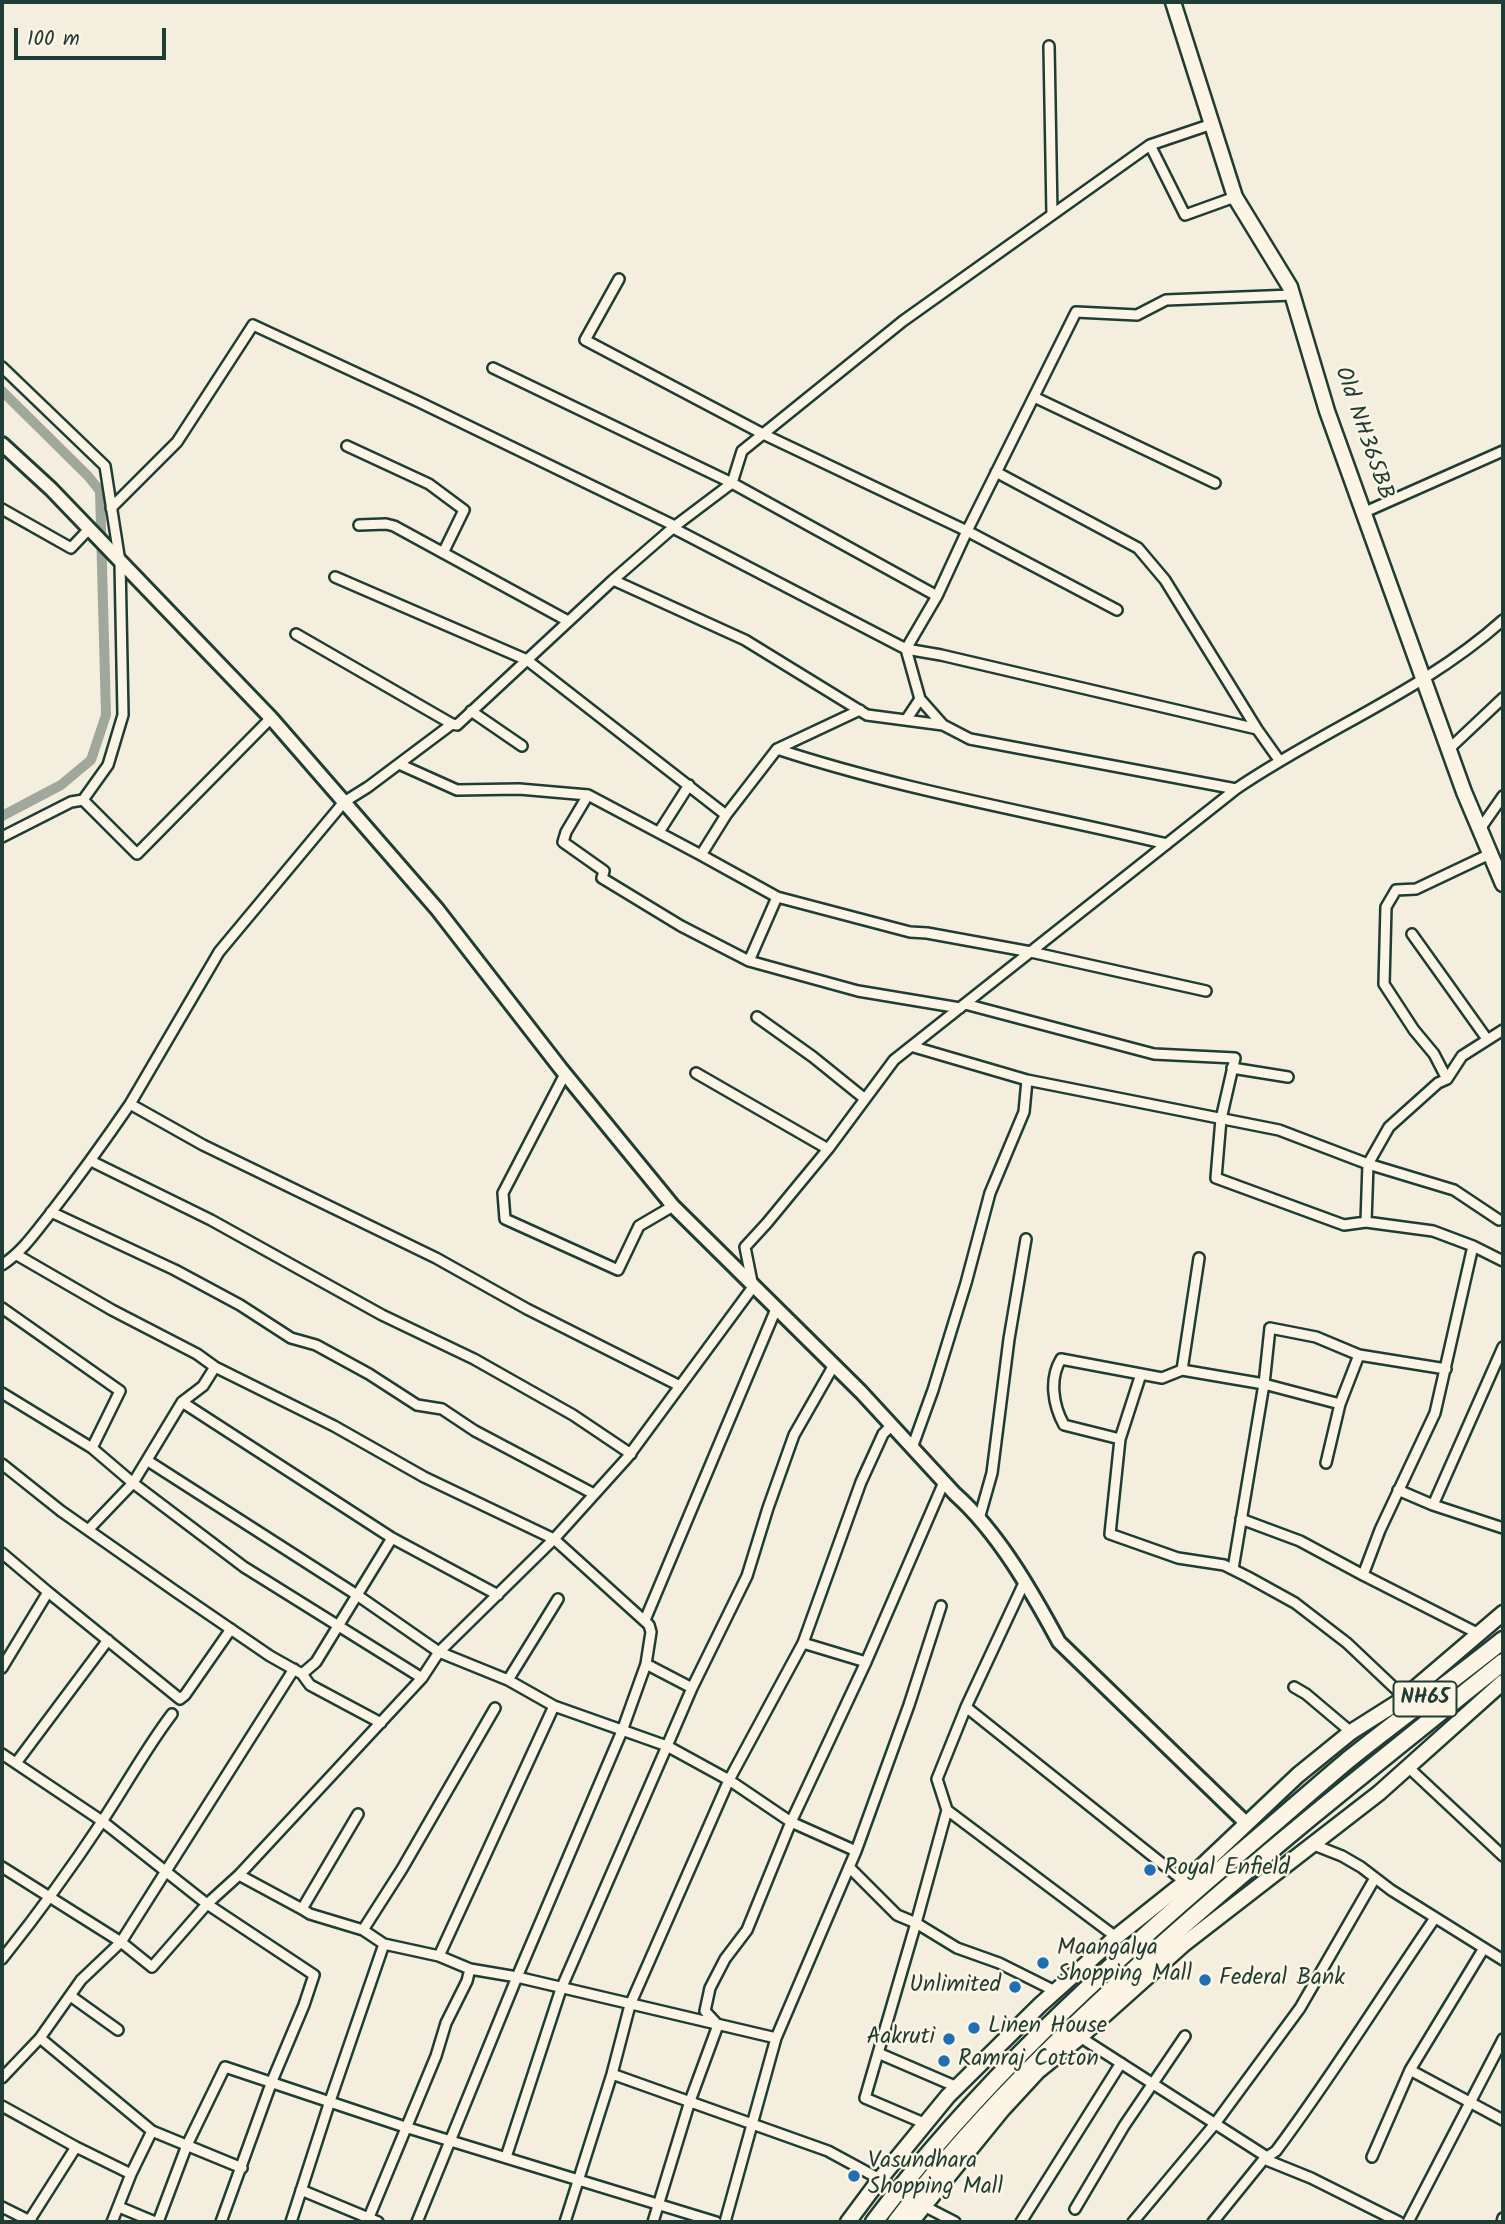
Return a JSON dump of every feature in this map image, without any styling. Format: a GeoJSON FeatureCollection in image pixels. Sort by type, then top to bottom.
{"type":"FeatureCollection","features":[{"type":"Feature","properties":{"kind":"highway","name":"NH65"},"geometry":{"type":"LineString","coordinates":[[874,2222],[968,2107],[1037,2034],[1161,1921],[1348,1760],[1503,1640]]}},
{"type":"Feature","properties":{"kind":"highway","name":"NH65"},"geometry":{"type":"LineString","coordinates":[[896,2222],[926,2182],[997,2102],[1097,2002],[1216,1895],[1503,1662]]}},
{"type":"Feature","properties":{"kind":"main road","name":"Old NH365BB"},"geometry":{"type":"LineString","coordinates":[[1173,2],[1235,197],[1290,287],[1327,411],[1464,792],[1503,884]]}},
{"type":"Feature","properties":{"kind":"main road"},"geometry":{"type":"LineString","coordinates":[[848,2222],[957,2087],[1055,1991],[1116,1937],[1185,1882],[1298,1775],[1351,1732],[1404,1696],[1503,1613]]}},
{"type":"Feature","properties":{"kind":"main road"},"geometry":{"type":"LineString","coordinates":[[911,2222],[1002,2110],[1038,2071],[1184,1944],[1379,1793],[1503,1682]]}},
{"type":"Feature","properties":{"kind":"street"},"geometry":{"type":"LineString","coordinates":[[1049,46],[1052,215]]}},
{"type":"Feature","properties":{"kind":"street"},"geometry":{"type":"LineString","coordinates":[[296,634],[457,725],[613,580],[674,527],[732,483],[742,451],[903,321],[1150,145],[1212,124]]}},
{"type":"Feature","properties":{"kind":"street"},"geometry":{"type":"LineString","coordinates":[[1150,145],[1185,215],[1235,197]]}},
{"type":"Feature","properties":{"kind":"street"},"geometry":{"type":"LineString","coordinates":[[619,279],[585,340],[763,434],[967,531],[1117,610]]}},
{"type":"Feature","properties":{"kind":"street"},"geometry":{"type":"LineString","coordinates":[[943,725],[920,699],[906,649],[937,596],[1076,312],[1138,315],[1166,300],[1292,295]]}},
{"type":"Feature","properties":{"kind":"street"},"geometry":{"type":"LineString","coordinates":[[111,508],[177,442],[253,325],[431,407],[674,527],[906,649],[1257,729]]}},
{"type":"Feature","properties":{"kind":"street"},"geometry":{"type":"LineString","coordinates":[[2,367],[105,466],[120,562],[123,715],[108,765],[83,800],[71,802],[2,837]]}},
{"type":"Feature","properties":{"kind":"street"},"geometry":{"type":"LineString","coordinates":[[494,368],[732,483],[937,596]]}},
{"type":"Feature","properties":{"kind":"street"},"geometry":{"type":"LineString","coordinates":[[1034,397],[1215,483]]}},
{"type":"Feature","properties":{"kind":"street"},"geometry":{"type":"LineString","coordinates":[[2,444],[51,489],[271,718],[437,909],[565,1074],[673,1206],[834,1365],[979,1519],[1024,1583],[1059,1642],[1246,1823]]}},
{"type":"Feature","properties":{"kind":"street"},"geometry":{"type":"LineString","coordinates":[[347,446],[429,484],[464,510],[443,553]]}},
{"type":"Feature","properties":{"kind":"street"},"geometry":{"type":"LineString","coordinates":[[1365,512],[1503,450]]}},
{"type":"Feature","properties":{"kind":"street"},"geometry":{"type":"LineString","coordinates":[[996,472],[1138,548],[1165,580],[1279,760]]}},
{"type":"Feature","properties":{"kind":"street"},"geometry":{"type":"LineString","coordinates":[[2,509],[71,548],[89,530]]}},
{"type":"Feature","properties":{"kind":"street"},"geometry":{"type":"LineString","coordinates":[[359,525],[394,526],[568,621]]}},
{"type":"Feature","properties":{"kind":"street"},"geometry":{"type":"LineString","coordinates":[[335,577],[527,660],[726,815]]}},
{"type":"Feature","properties":{"kind":"street"},"geometry":{"type":"LineString","coordinates":[[613,580],[745,640],[867,715],[943,725],[970,739],[1236,789]]}},
{"type":"Feature","properties":{"kind":"street"},"geometry":{"type":"LineString","coordinates":[[2,1867],[121,1942],[152,1967],[206,1903],[239,1875],[422,1678],[439,1652],[554,1539],[631,1454],[753,1287],[744,1247],[828,1149],[894,1060],[1236,789],[1279,760],[1425,680],[1475,646],[1503,620]]}},
{"type":"Feature","properties":{"kind":"street"},"geometry":{"type":"LineString","coordinates":[[1449,749],[1503,698]]}},
{"type":"Feature","properties":{"kind":"street"},"geometry":{"type":"LineString","coordinates":[[906,720],[920,699]]}},
{"type":"Feature","properties":{"kind":"street"},"geometry":{"type":"LineString","coordinates":[[701,855],[726,815],[777,749],[860,710]]}},
{"type":"Feature","properties":{"kind":"street"},"geometry":{"type":"LineString","coordinates":[[471,712],[522,746]]}},
{"type":"Feature","properties":{"kind":"street"},"geometry":{"type":"LineString","coordinates":[[83,800],[137,854],[271,718]]}},
{"type":"Feature","properties":{"kind":"street"},"geometry":{"type":"LineString","coordinates":[[2,1265],[17,1255],[92,1161],[130,1104],[219,952],[344,802],[452,723]]}},
{"type":"Feature","properties":{"kind":"street"},"geometry":{"type":"LineString","coordinates":[[777,749],[835,768],[934,793],[1045,815],[1167,844]]}},
{"type":"Feature","properties":{"kind":"street"},"geometry":{"type":"LineString","coordinates":[[399,764],[457,790],[519,789],[589,795],[776,897],[910,932],[1031,952],[1206,991]]}},
{"type":"Feature","properties":{"kind":"street"},"geometry":{"type":"LineString","coordinates":[[659,832],[689,785]]}},
{"type":"Feature","properties":{"kind":"street"},"geometry":{"type":"LineString","coordinates":[[589,795],[566,832],[563,842],[604,871],[602,878],[681,926],[749,961],[858,991],[963,1006],[1154,1054],[1235,1058],[1221,1119],[1216,1178],[1344,1225],[1366,1222],[1433,1231],[1503,1261]]}},
{"type":"Feature","properties":{"kind":"street"},"geometry":{"type":"LineString","coordinates":[[1479,829],[1503,796]]}},
{"type":"Feature","properties":{"kind":"street"},"geometry":{"type":"LineString","coordinates":[[1447,1079],[1434,1054],[1414,1030],[1384,984],[1385,907],[1396,890],[1416,889],[1492,853]]}},
{"type":"Feature","properties":{"kind":"street"},"geometry":{"type":"LineString","coordinates":[[749,961],[776,897]]}},
{"type":"Feature","properties":{"kind":"street"},"geometry":{"type":"LineString","coordinates":[[1412,934],[1487,1039]]}},
{"type":"Feature","properties":{"kind":"street"},"geometry":{"type":"LineString","coordinates":[[757,1017],[865,1099]]}},
{"type":"Feature","properties":{"kind":"street"},"geometry":{"type":"LineString","coordinates":[[1366,1222],[1368,1164],[1389,1127],[1438,1083],[1447,1079],[1462,1056],[1503,1030]]}},
{"type":"Feature","properties":{"kind":"street"},"geometry":{"type":"LineString","coordinates":[[914,1046],[1027,1080],[1279,1130],[1368,1164],[1454,1190],[1499,1220]]}},
{"type":"Feature","properties":{"kind":"street"},"geometry":{"type":"LineString","coordinates":[[1233,1068],[1288,1077]]}},
{"type":"Feature","properties":{"kind":"street"},"geometry":{"type":"LineString","coordinates":[[696,1073],[828,1149]]}},
{"type":"Feature","properties":{"kind":"street"},"geometry":{"type":"LineString","coordinates":[[565,1074],[503,1193],[505,1219],[618,1270],[639,1226],[673,1206]]}},
{"type":"Feature","properties":{"kind":"street"},"geometry":{"type":"LineString","coordinates":[[912,1448],[962,1297],[990,1193],[1024,1112],[1027,1080]]}},
{"type":"Feature","properties":{"kind":"street"},"geometry":{"type":"LineString","coordinates":[[130,1104],[203,1145],[436,1258],[527,1309],[680,1386]]}},
{"type":"Feature","properties":{"kind":"street"},"geometry":{"type":"LineString","coordinates":[[92,1161],[211,1220],[382,1315],[474,1359],[573,1415],[631,1454]]}},
{"type":"Feature","properties":{"kind":"street"},"geometry":{"type":"LineString","coordinates":[[51,1212],[175,1270],[240,1305],[291,1338],[327,1350],[417,1405],[442,1409],[475,1431],[594,1494]]}},
{"type":"Feature","properties":{"kind":"street"},"geometry":{"type":"LineString","coordinates":[[979,1519],[992,1473],[1009,1339],[1026,1239]]}},
{"type":"Feature","properties":{"kind":"street"},"geometry":{"type":"LineString","coordinates":[[1363,1575],[1398,1490],[1435,1413],[1473,1246]]}},
{"type":"Feature","properties":{"kind":"street"},"geometry":{"type":"LineString","coordinates":[[17,1255],[197,1354],[215,1367],[334,1426],[424,1477],[554,1539],[645,1620],[650,1632],[646,1664],[622,1731],[517,1977],[417,2222]]}},
{"type":"Feature","properties":{"kind":"street"},"geometry":{"type":"LineString","coordinates":[[1182,1370],[1199,1258]]}},
{"type":"Feature","properties":{"kind":"street"},"geometry":{"type":"LineString","coordinates":[[2,1308],[120,1391],[92,1448]]}},
{"type":"Feature","properties":{"kind":"street"},"geometry":{"type":"LineString","coordinates":[[645,1620],[776,1309]]}},
{"type":"Feature","properties":{"kind":"street"},"geometry":{"type":"LineString","coordinates":[[1233,1569],[1264,1384],[1270,1328],[1317,1337],[1359,1355],[1446,1369]]}},
{"type":"Feature","properties":{"kind":"street"},"geometry":{"type":"LineString","coordinates":[[1433,1505],[1503,1347]]}},
{"type":"Feature","properties":{"kind":"street"},"geometry":{"type":"LineString","coordinates":[[1326,1463],[1340,1404],[1359,1355]]}},
{"type":"Feature","properties":{"kind":"street"},"geometry":{"type":"LineString","coordinates":[[1120,1439],[1064,1425],[1056,1407],[1054,1370],[1061,1359],[1162,1378],[1182,1370],[1264,1384],[1340,1404]]}},
{"type":"Feature","properties":{"kind":"street"},"geometry":{"type":"LineString","coordinates":[[506,2157],[561,1989],[692,1688],[747,1576],[794,1435],[834,1365]]}},
{"type":"Feature","properties":{"kind":"street"},"geometry":{"type":"LineString","coordinates":[[89,1529],[132,1483],[182,1402],[203,1386],[215,1367]]}},
{"type":"Feature","properties":{"kind":"street"},"geometry":{"type":"LineString","coordinates":[[1141,1374],[1120,1439],[1111,1534],[1178,1558],[1224,1565],[1296,1603],[1347,1643],[1404,1696]]}},
{"type":"Feature","properties":{"kind":"street"},"geometry":{"type":"LineString","coordinates":[[2,1393],[92,1448],[132,1483],[244,1567],[422,1678]]}},
{"type":"Feature","properties":{"kind":"street"},"geometry":{"type":"LineString","coordinates":[[182,1402],[392,1538],[498,1595]]}},
{"type":"Feature","properties":{"kind":"street"},"geometry":{"type":"LineString","coordinates":[[565,2222],[612,2074],[630,2005],[729,1780],[803,1643],[861,1482],[883,1434],[892,1425]]}},
{"type":"Feature","properties":{"kind":"street"},"geometry":{"type":"LineString","coordinates":[[148,1461],[357,1595],[439,1652],[508,1680],[554,1706],[667,1746],[729,1780],[791,1822],[856,1851]]}},
{"type":"Feature","properties":{"kind":"street"},"geometry":{"type":"LineString","coordinates":[[2,1464],[231,1629],[270,1656],[298,1671],[310,1685],[381,1723]]}},
{"type":"Feature","properties":{"kind":"street"},"geometry":{"type":"LineString","coordinates":[[718,2025],[705,2011],[710,1989],[725,1959],[747,1930],[791,1822],[866,1662],[944,1482]]}},
{"type":"Feature","properties":{"kind":"street"},"geometry":{"type":"LineString","coordinates":[[1398,1490],[1433,1505],[1503,1527]]}},
{"type":"Feature","properties":{"kind":"street"},"geometry":{"type":"LineString","coordinates":[[1241,1519],[1300,1541],[1479,1634]]}},
{"type":"Feature","properties":{"kind":"street"},"geometry":{"type":"LineString","coordinates":[[2,2078],[40,2038],[82,1980],[121,1942],[298,1671],[316,1662],[392,1538]]}},
{"type":"Feature","properties":{"kind":"street"},"geometry":{"type":"LineString","coordinates":[[2,1553],[180,1699],[231,1629]]}},
{"type":"Feature","properties":{"kind":"street"},"geometry":{"type":"LineString","coordinates":[[926,2124],[865,2098],[947,1810],[937,1779],[966,1707],[1024,1583]]}},
{"type":"Feature","properties":{"kind":"street"},"geometry":{"type":"LineString","coordinates":[[2,1668],[48,1592]]}},
{"type":"Feature","properties":{"kind":"street"},"geometry":{"type":"LineString","coordinates":[[508,1680],[558,1599]]}},
{"type":"Feature","properties":{"kind":"street"},"geometry":{"type":"LineString","coordinates":[[725,2222],[776,2038],[856,1851],[909,1706],[941,1606]]}},
{"type":"Feature","properties":{"kind":"street"},"geometry":{"type":"LineString","coordinates":[[16,1763],[108,1640]]}},
{"type":"Feature","properties":{"kind":"street"},"geometry":{"type":"LineString","coordinates":[[803,1643],[866,1662]]}},
{"type":"Feature","properties":{"kind":"street"},"geometry":{"type":"LineString","coordinates":[[646,1664],[692,1688]]}},
{"type":"Feature","properties":{"kind":"street"},"geometry":{"type":"LineString","coordinates":[[1294,1687],[1351,1732]]}},
{"type":"Feature","properties":{"kind":"street"},"geometry":{"type":"LineString","coordinates":[[439,1956],[554,1706]]}},
{"type":"Feature","properties":{"kind":"street"},"geometry":{"type":"LineString","coordinates":[[966,1707],[1185,1882]]}},
{"type":"Feature","properties":{"kind":"street"},"geometry":{"type":"LineString","coordinates":[[363,1930],[402,1869],[495,1708]]}},
{"type":"Feature","properties":{"kind":"street"},"geometry":{"type":"LineString","coordinates":[[2,1959],[51,1897],[172,1714]]}},
{"type":"Feature","properties":{"kind":"street"},"geometry":{"type":"LineString","coordinates":[[2,1754],[102,1821],[206,1903],[314,1975],[221,2222]]}},
{"type":"Feature","properties":{"kind":"street"},"geometry":{"type":"LineString","coordinates":[[1408,1767],[1503,1856]]}},
{"type":"Feature","properties":{"kind":"street"},"geometry":{"type":"LineString","coordinates":[[947,1810],[1116,1937]]}},
{"type":"Feature","properties":{"kind":"street"},"geometry":{"type":"LineString","coordinates":[[302,1909],[358,1814]]}},
{"type":"Feature","properties":{"kind":"street"},"geometry":{"type":"LineString","coordinates":[[1314,1845],[1342,1856],[1503,1960]]}},
{"type":"Feature","properties":{"kind":"street"},"geometry":{"type":"LineString","coordinates":[[849,1867],[897,1916],[916,1923],[957,1948],[999,1963],[1055,1991]]}},
{"type":"Feature","properties":{"kind":"street"},"geometry":{"type":"LineString","coordinates":[[239,1875],[310,1914],[363,1930],[384,1944],[439,1956],[470,1969],[517,1977],[776,2038]]}},
{"type":"Feature","properties":{"kind":"street"},"geometry":{"type":"LineString","coordinates":[[1133,2222],[1214,2124],[1300,2008],[1375,1878]]}},
{"type":"Feature","properties":{"kind":"street"},"geometry":{"type":"LineString","coordinates":[[1213,2222],[1265,2158],[1276,2151],[1334,2073],[1382,1994],[1435,1918]]}},
{"type":"Feature","properties":{"kind":"street"},"geometry":{"type":"LineString","coordinates":[[291,2222],[384,1944]]}},
{"type":"Feature","properties":{"kind":"street"},"geometry":{"type":"LineString","coordinates":[[1372,2157],[1410,2070],[1484,1948]]}},
{"type":"Feature","properties":{"kind":"street"},"geometry":{"type":"LineString","coordinates":[[302,2190],[371,2221],[405,2127],[470,1969]]}},
{"type":"Feature","properties":{"kind":"street"},"geometry":{"type":"LineString","coordinates":[[72,1997],[118,2030]]}},
{"type":"Feature","properties":{"kind":"street"},"geometry":{"type":"LineString","coordinates":[[653,2222],[690,2101],[718,2025]]}},
{"type":"Feature","properties":{"kind":"street"},"geometry":{"type":"LineString","coordinates":[[1075,2209],[1124,2126],[1185,2036]]}},
{"type":"Feature","properties":{"kind":"street"},"geometry":{"type":"LineString","coordinates":[[1080,2037],[1265,2158],[1399,2222]]}},
{"type":"Feature","properties":{"kind":"street"},"geometry":{"type":"LineString","coordinates":[[40,2038],[152,2131],[242,2168]]}},
{"type":"Feature","properties":{"kind":"street"},"geometry":{"type":"LineString","coordinates":[[1408,2222],[1503,2039]]}},
{"type":"Feature","properties":{"kind":"street"},"geometry":{"type":"LineString","coordinates":[[878,2053],[957,2087]]}},
{"type":"Feature","properties":{"kind":"street"},"geometry":{"type":"LineString","coordinates":[[1021,2222],[1121,2063]]}},
{"type":"Feature","properties":{"kind":"street"},"geometry":{"type":"LineString","coordinates":[[119,2207],[157,2222],[187,2146],[225,2067],[449,2141],[716,2222]]}},
{"type":"Feature","properties":{"kind":"street"},"geometry":{"type":"LineString","coordinates":[[1410,2070],[1503,2120]]}},
{"type":"Feature","properties":{"kind":"street"},"geometry":{"type":"LineString","coordinates":[[612,2074],[828,2151],[883,2181]]}},
{"type":"Feature","properties":{"kind":"street"},"geometry":{"type":"LineString","coordinates":[[2,2106],[131,2174]]}},
{"type":"Feature","properties":{"kind":"street"},"geometry":{"type":"LineString","coordinates":[[112,2222],[152,2131]]}},
{"type":"Feature","properties":{"kind":"street"},"geometry":{"type":"LineString","coordinates":[[2,2207],[31,2222],[76,2147]]}},
{"type":"Feature","properties":{"kind":"street"},"geometry":{"type":"LineString","coordinates":[[923,2205],[956,2222]]}},
{"type":"Feature","properties":{"kind":"waterway"},"geometry":{"type":"LineString","coordinates":[[2,391],[100,491],[106,715],[91,760],[61,785],[2,816]]}},
{"type":"Feature","properties":{"kind":"place","name":"Royal Enfield"},"geometry":{"type":"Point","coordinates":[1150,1870]}},
{"type":"Feature","properties":{"kind":"place","name":"Maangalya Shopping Mall"},"geometry":{"type":"Point","coordinates":[1043,1963]}},
{"type":"Feature","properties":{"kind":"place","name":"Federal Bank"},"geometry":{"type":"Point","coordinates":[1205,1980]}},
{"type":"Feature","properties":{"kind":"place","name":"Unlimited"},"geometry":{"type":"Point","coordinates":[1015,1987]}},
{"type":"Feature","properties":{"kind":"place","name":"Linen House"},"geometry":{"type":"Point","coordinates":[974,2028]}},
{"type":"Feature","properties":{"kind":"place","name":"Aakruti"},"geometry":{"type":"Point","coordinates":[949,2039]}},
{"type":"Feature","properties":{"kind":"place","name":"Ramraj Cotton"},"geometry":{"type":"Point","coordinates":[944,2061]}},
{"type":"Feature","properties":{"kind":"place","name":"Vasundhara Shopping Mall"},"geometry":{"type":"Point","coordinates":[854,2176]}}]}
